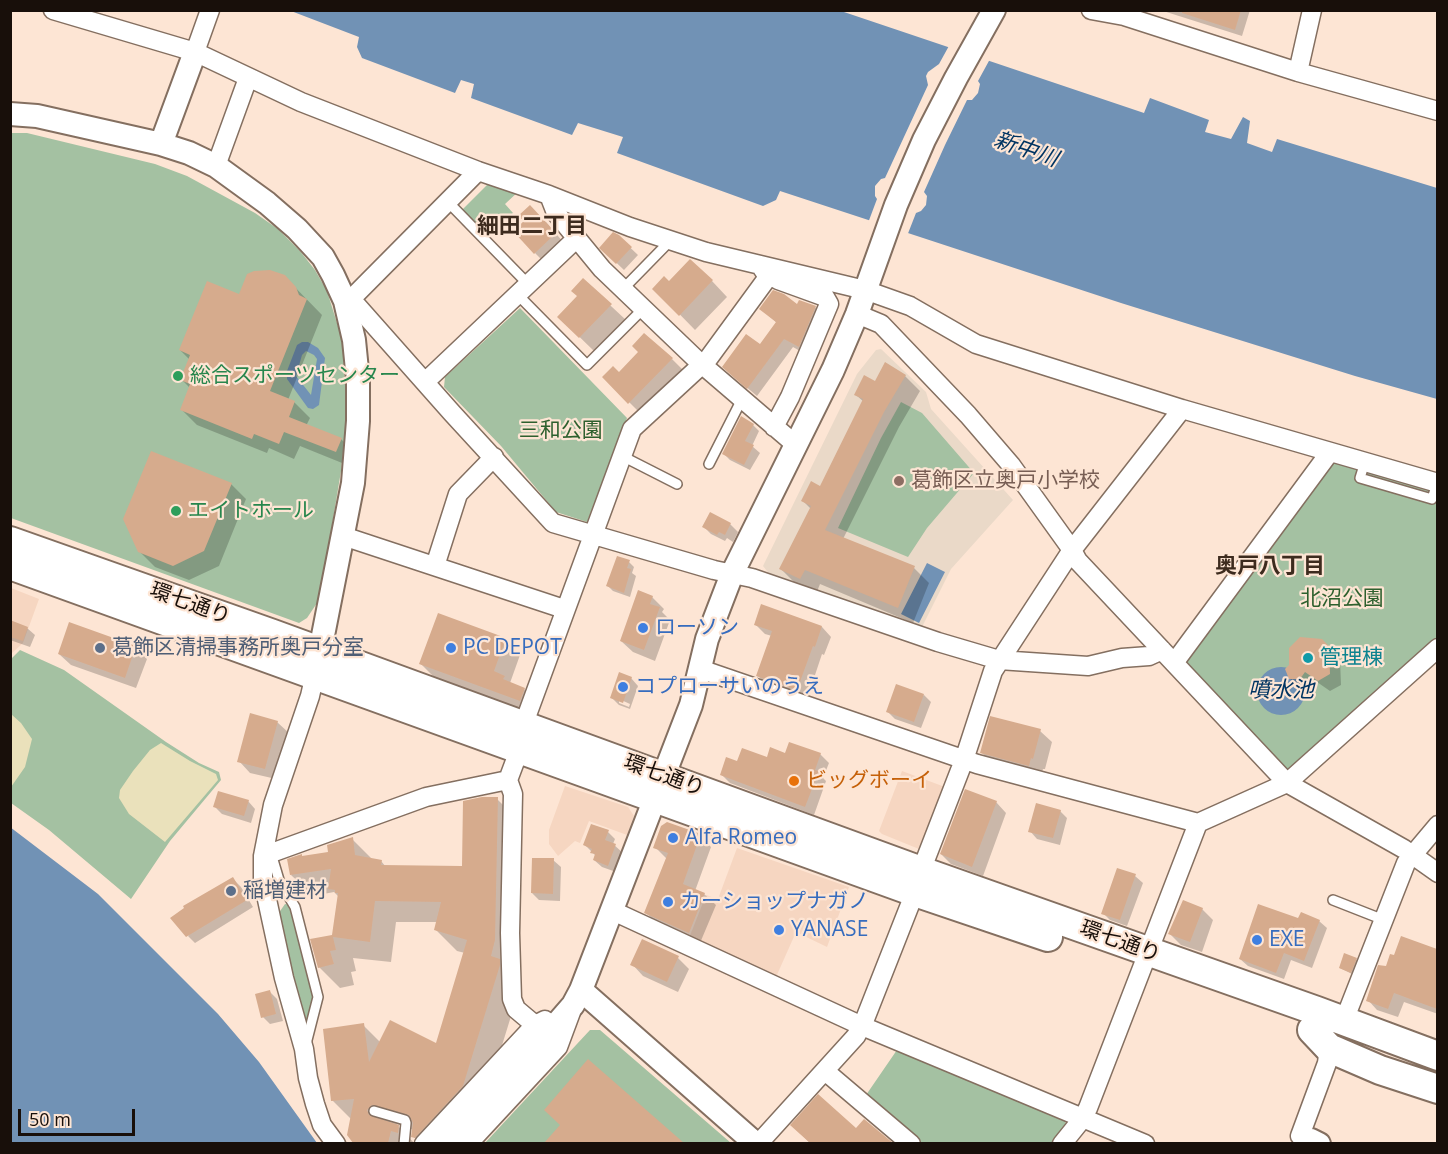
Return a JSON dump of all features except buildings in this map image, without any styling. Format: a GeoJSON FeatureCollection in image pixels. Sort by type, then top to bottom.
{"type":"FeatureCollection","features":[{"type":"Feature","properties":{"kind":"main road","name":"環七通り"},"geometry":{"type":"LineString","coordinates":[[10,541],[318,663],[1145,961],[1319,1030],[1402,1052],[1437,1056]]}},
{"type":"Feature","properties":{"kind":"main road","name":"環七通り"},"geometry":{"type":"LineString","coordinates":[[10,565],[318,663]]}},
{"type":"Feature","properties":{"kind":"main road","name":"環七通り"},"geometry":{"type":"LineString","coordinates":[[1319,1030],[1349,1008],[1437,1037]]}},
{"type":"Feature","properties":{"kind":"main road","name":"環七通り"},"geometry":{"type":"LineString","coordinates":[[1319,1030],[1380,1070],[1437,1089]]}},
{"type":"Feature","properties":{"kind":"main road","name":"環七通り"},"geometry":{"type":"LineString","coordinates":[[1402,1052],[1437,1073]]}},
{"type":"Feature","properties":{"kind":"street"},"geometry":{"type":"LineString","coordinates":[[53,10],[195,52],[301,102],[478,171],[670,241],[764,271],[825,297],[829,304],[790,397],[774,427]]}},
{"type":"Feature","properties":{"kind":"street"},"geometry":{"type":"LineString","coordinates":[[161,144],[210,10]]}},
{"type":"Feature","properties":{"kind":"street"},"geometry":{"type":"LineString","coordinates":[[1091,10],[1124,16],[1298,72],[1437,111]]}},
{"type":"Feature","properties":{"kind":"street"},"geometry":{"type":"LineString","coordinates":[[1298,72],[1312,10]]}},
{"type":"Feature","properties":{"kind":"street"},"geometry":{"type":"LineString","coordinates":[[468,1143],[558,1047],[613,911],[691,705],[711,628],[732,574],[833,370],[857,314],[896,205],[924,140],[992,13]]}},
{"type":"Feature","properties":{"kind":"street"},"geometry":{"type":"LineString","coordinates":[[216,166],[248,78]]}},
{"type":"Feature","properties":{"kind":"street"},"geometry":{"type":"LineString","coordinates":[[10,114],[37,116],[161,144],[189,153],[216,166],[267,202],[307,239],[327,264],[348,300],[553,523],[752,578],[938,642],[999,660],[1088,666],[1122,658],[1168,656]]}},
{"type":"Feature","properties":{"kind":"street"},"geometry":{"type":"LineString","coordinates":[[348,300],[478,171]]}},
{"type":"Feature","properties":{"kind":"street"},"geometry":{"type":"LineString","coordinates":[[549,195],[556,213],[602,269],[702,365],[796,445]]}},
{"type":"Feature","properties":{"kind":"street"},"geometry":{"type":"LineString","coordinates":[[425,382],[577,238]]}},
{"type":"Feature","properties":{"kind":"street"},"geometry":{"type":"LineString","coordinates":[[764,271],[869,280],[976,344],[1182,409],[1437,483]]}},
{"type":"Feature","properties":{"kind":"street"},"geometry":{"type":"LineString","coordinates":[[535,1025],[516,1009],[512,999],[510,933],[513,794],[508,780],[521,737],[564,609],[632,429],[708,359],[764,271]]}},
{"type":"Feature","properties":{"kind":"street"},"geometry":{"type":"LineString","coordinates":[[336,1143],[322,1125],[315,1104],[263,881],[267,854],[266,831],[310,696],[353,483],[358,420],[358,380],[348,300]]}},
{"type":"Feature","properties":{"kind":"street"},"geometry":{"type":"LineString","coordinates":[[857,314],[881,324],[968,415],[1011,465],[1078,561],[1287,783],[1412,854],[1437,873]]}},
{"type":"Feature","properties":{"kind":"street"},"geometry":{"type":"LineString","coordinates":[[577,997],[757,1143],[825,1071],[862,1026],[964,760],[993,671],[999,660],[1072,550],[1182,409]]}},
{"type":"Feature","properties":{"kind":"street"},"geometry":{"type":"LineString","coordinates":[[1168,656],[1330,452]]}},
{"type":"Feature","properties":{"kind":"street"},"geometry":{"type":"LineString","coordinates":[[435,566],[458,494],[494,457]]}},
{"type":"Feature","properties":{"kind":"street"},"geometry":{"type":"LineString","coordinates":[[343,536],[564,609]]}},
{"type":"Feature","properties":{"kind":"street"},"geometry":{"type":"LineString","coordinates":[[700,669],[964,760],[1198,823],[1287,783],[1437,648]]}},
{"type":"Feature","properties":{"kind":"street"},"geometry":{"type":"LineString","coordinates":[[267,854],[426,797],[508,780]]}},
{"type":"Feature","properties":{"kind":"street"},"geometry":{"type":"LineString","coordinates":[[1062,1143],[1083,1118],[1198,823]]}},
{"type":"Feature","properties":{"kind":"street"},"geometry":{"type":"LineString","coordinates":[[1349,1008],[1406,863],[1437,825]]}},
{"type":"Feature","properties":{"kind":"street"},"geometry":{"type":"LineString","coordinates":[[613,911],[862,1026],[1145,1143]]}},
{"type":"Feature","properties":{"kind":"street"},"geometry":{"type":"LineString","coordinates":[[424,1143],[535,1025],[577,997]]}},
{"type":"Feature","properties":{"kind":"street"},"geometry":{"type":"LineString","coordinates":[[445,1143],[533,1051],[577,997]]}},
{"type":"Feature","properties":{"kind":"street"},"geometry":{"type":"LineString","coordinates":[[1307,1141],[1327,1063],[1319,1030]]}},
{"type":"Feature","properties":{"kind":"street"},"geometry":{"type":"LineString","coordinates":[[825,1071],[911,1143]]}},
{"type":"Feature","properties":{"kind":"lane"},"geometry":{"type":"LineString","coordinates":[[448,202],[587,365],[643,309]]}},
{"type":"Feature","properties":{"kind":"lane"},"geometry":{"type":"LineString","coordinates":[[623,289],[670,241]]}},
{"type":"Feature","properties":{"kind":"lane"},"geometry":{"type":"LineString","coordinates":[[709,464],[742,399]]}},
{"type":"Feature","properties":{"kind":"lane"},"geometry":{"type":"LineString","coordinates":[[621,456],[676,484]]}},
{"type":"Feature","properties":{"kind":"lane"},"geometry":{"type":"LineString","coordinates":[[267,854],[295,907],[318,997],[304,1049]]}},
{"type":"Feature","properties":{"kind":"lane"},"geometry":{"type":"LineString","coordinates":[[1333,900],[1384,920]]}},
{"type":"Feature","properties":{"kind":"lane"},"geometry":{"type":"LineString","coordinates":[[374,1111],[405,1120],[404,1143]]}},
{"type":"Feature","properties":{"kind":"shaded area","name":"葛飾区立奥戸小学校"},"geometry":{"type":"Polygon","coordinates":[[[881,349],[926,392],[931,409],[1013,500],[951,569],[922,627],[771,576],[763,566],[857,374],[876,350],[881,349]]]}},
{"type":"Feature","properties":{"kind":"shaded area"},"geometry":{"type":"Polygon","coordinates":[[[11,588],[39,599],[23,643],[11,654],[11,588]]]}},
{"type":"Feature","properties":{"kind":"shaded area"},"geometry":{"type":"Polygon","coordinates":[[[902,771],[945,787],[923,846],[919,849],[879,831],[902,771]]]}},
{"type":"Feature","properties":{"kind":"shaded area"},"geometry":{"type":"Polygon","coordinates":[[[565,786],[628,807],[634,816],[627,835],[589,821],[580,843],[575,841],[558,856],[549,844],[549,830],[565,786]]]}},
{"type":"Feature","properties":{"kind":"shaded area"},"geometry":{"type":"Polygon","coordinates":[[[737,848],[849,887],[827,947],[796,932],[776,977],[689,938],[706,895],[718,899],[737,848]]]}},
{"type":"Feature","properties":{"kind":"green space","name":"総合スポーツセンター"},"geometry":{"type":"Polygon","coordinates":[[[11,133],[27,133],[155,164],[187,176],[255,213],[278,229],[315,270],[327,291],[342,339],[347,412],[341,471],[321,592],[307,618],[299,623],[11,518],[11,133]]]}},
{"type":"Feature","properties":{"kind":"green space"},"geometry":{"type":"Polygon","coordinates":[[[490,182],[519,191],[505,204],[513,213],[488,237],[462,210],[490,182]]]}},
{"type":"Feature","properties":{"kind":"green space","name":"三和公園"},"geometry":{"type":"Polygon","coordinates":[[[520,308],[627,418],[587,522],[556,512],[501,446],[444,387],[445,377],[520,308]]]}},
{"type":"Feature","properties":{"kind":"green space"},"geometry":{"type":"Polygon","coordinates":[[[901,402],[922,413],[974,473],[927,528],[908,557],[838,528],[901,402]]]}},
{"type":"Feature","properties":{"kind":"green space","name":"北沼公園"},"geometry":{"type":"Polygon","coordinates":[[[1331,455],[1437,486],[1437,642],[1289,777],[1178,661],[1331,455]]]}},
{"type":"Feature","properties":{"kind":"green space"},"geometry":{"type":"Polygon","coordinates":[[[20,650],[64,670],[166,742],[199,763],[219,772],[221,780],[170,841],[131,899],[49,830],[11,803],[11,659],[20,650]]]}},
{"type":"Feature","properties":{"kind":"green space"},"geometry":{"type":"Polygon","coordinates":[[[285,904],[290,905],[313,995],[307,1021],[303,1023],[278,914],[285,904]]]}},
{"type":"Feature","properties":{"kind":"green space"},"geometry":{"type":"Polygon","coordinates":[[[590,1030],[600,1030],[731,1143],[484,1144],[590,1030]]]}},
{"type":"Feature","properties":{"kind":"green space"},"geometry":{"type":"Polygon","coordinates":[[[899,1047],[1065,1119],[1066,1125],[1051,1143],[918,1143],[864,1098],[899,1047]]]}},
{"type":"Feature","properties":{"kind":"sand"},"geometry":{"type":"Polygon","coordinates":[[[11,714],[21,723],[32,739],[25,767],[11,787],[11,714]]]}},
{"type":"Feature","properties":{"kind":"sand"},"geometry":{"type":"Polygon","coordinates":[[[161,743],[216,774],[218,780],[165,842],[129,814],[119,798],[120,790],[133,771],[150,750],[161,743]]]}},
{"type":"Feature","properties":{"kind":"water","name":"新中川"},"geometry":{"type":"Polygon","coordinates":[[[291,11],[841,11],[1144,113],[1150,98],[1209,120],[1205,132],[1231,139],[1243,117],[1250,121],[1247,143],[1272,152],[1277,139],[1437,188],[1437,399],[1355,376],[1121,303],[780,191],[776,200],[763,206],[617,153],[623,137],[578,123],[572,135],[471,98],[474,84],[461,80],[455,93],[362,58],[357,47],[359,37],[291,11]]]}},
{"type":"Feature","properties":{"kind":"water"},"geometry":{"type":"Polygon","coordinates":[[[308,342],[318,348],[325,358],[319,405],[313,409],[308,408],[287,379],[287,371],[297,345],[308,342]],[[306,351],[302,355],[296,376],[311,395],[317,359],[306,351]]]}},
{"type":"Feature","properties":{"kind":"water"},"geometry":{"type":"Polygon","coordinates":[[[927,563],[945,572],[919,623],[901,614],[927,563]]]}},
{"type":"Feature","properties":{"kind":"water","name":"噴水池"},"geometry":{"type":"Polygon","coordinates":[[[1276,667],[1286,667],[1301,677],[1305,691],[1304,700],[1295,711],[1286,715],[1276,715],[1261,705],[1257,696],[1257,686],[1267,671],[1276,667]]]}},
{"type":"Feature","properties":{"kind":"water"},"geometry":{"type":"Polygon","coordinates":[[[10,827],[98,894],[218,1014],[259,1062],[317,1143],[11,1143],[10,827]]]}},
{"type":"Feature","properties":{"kind":"pier"},"geometry":{"type":"Polygon","coordinates":[[[950,44],[990,59],[978,81],[980,84],[978,93],[972,100],[967,100],[924,192],[927,196],[926,205],[916,213],[907,236],[868,223],[877,199],[875,186],[885,178],[928,85],[926,76],[928,72],[939,64],[950,44]]]}},
{"type":"Feature","properties":{"kind":"place","name":"総合スポーツセンター"},"geometry":{"type":"Point","coordinates":[178,376]}},
{"type":"Feature","properties":{"kind":"place","name":"葛飾区立奥戸小学校"},"geometry":{"type":"Point","coordinates":[899,481]}},
{"type":"Feature","properties":{"kind":"place","name":"エイトホール"},"geometry":{"type":"Point","coordinates":[176,511]}},
{"type":"Feature","properties":{"kind":"place","name":"ローソン"},"geometry":{"type":"Point","coordinates":[643,628]}},
{"type":"Feature","properties":{"kind":"place","name":"葛飾区清掃事務所奥戸分室"},"geometry":{"type":"Point","coordinates":[100,648]}},
{"type":"Feature","properties":{"kind":"place","name":"PC DEPOT"},"geometry":{"type":"Point","coordinates":[451,648]}},
{"type":"Feature","properties":{"kind":"place","name":"管理棟"},"geometry":{"type":"Point","coordinates":[1308,658]}},
{"type":"Feature","properties":{"kind":"place","name":"コプローサいのうえ"},"geometry":{"type":"Point","coordinates":[623,687]}},
{"type":"Feature","properties":{"kind":"place","name":"ビッグボーイ"},"geometry":{"type":"Point","coordinates":[794,781]}},
{"type":"Feature","properties":{"kind":"place","name":"Alfa Romeo"},"geometry":{"type":"Point","coordinates":[673,838]}},
{"type":"Feature","properties":{"kind":"place","name":"稲増建材"},"geometry":{"type":"Point","coordinates":[231,891]}},
{"type":"Feature","properties":{"kind":"place","name":"カーショップナガノ"},"geometry":{"type":"Point","coordinates":[668,902]}},
{"type":"Feature","properties":{"kind":"place","name":"YANASE"},"geometry":{"type":"Point","coordinates":[779,930]}},
{"type":"Feature","properties":{"kind":"place","name":"EXE"},"geometry":{"type":"Point","coordinates":[1257,940]}},
{"type":"Feature","properties":{"kind":"district","name":"細田二丁目"},"geometry":{"type":"Point","coordinates":[532,227]}},
{"type":"Feature","properties":{"kind":"district","name":"奥戸八丁目"},"geometry":{"type":"Point","coordinates":[1270,567]}}]}
